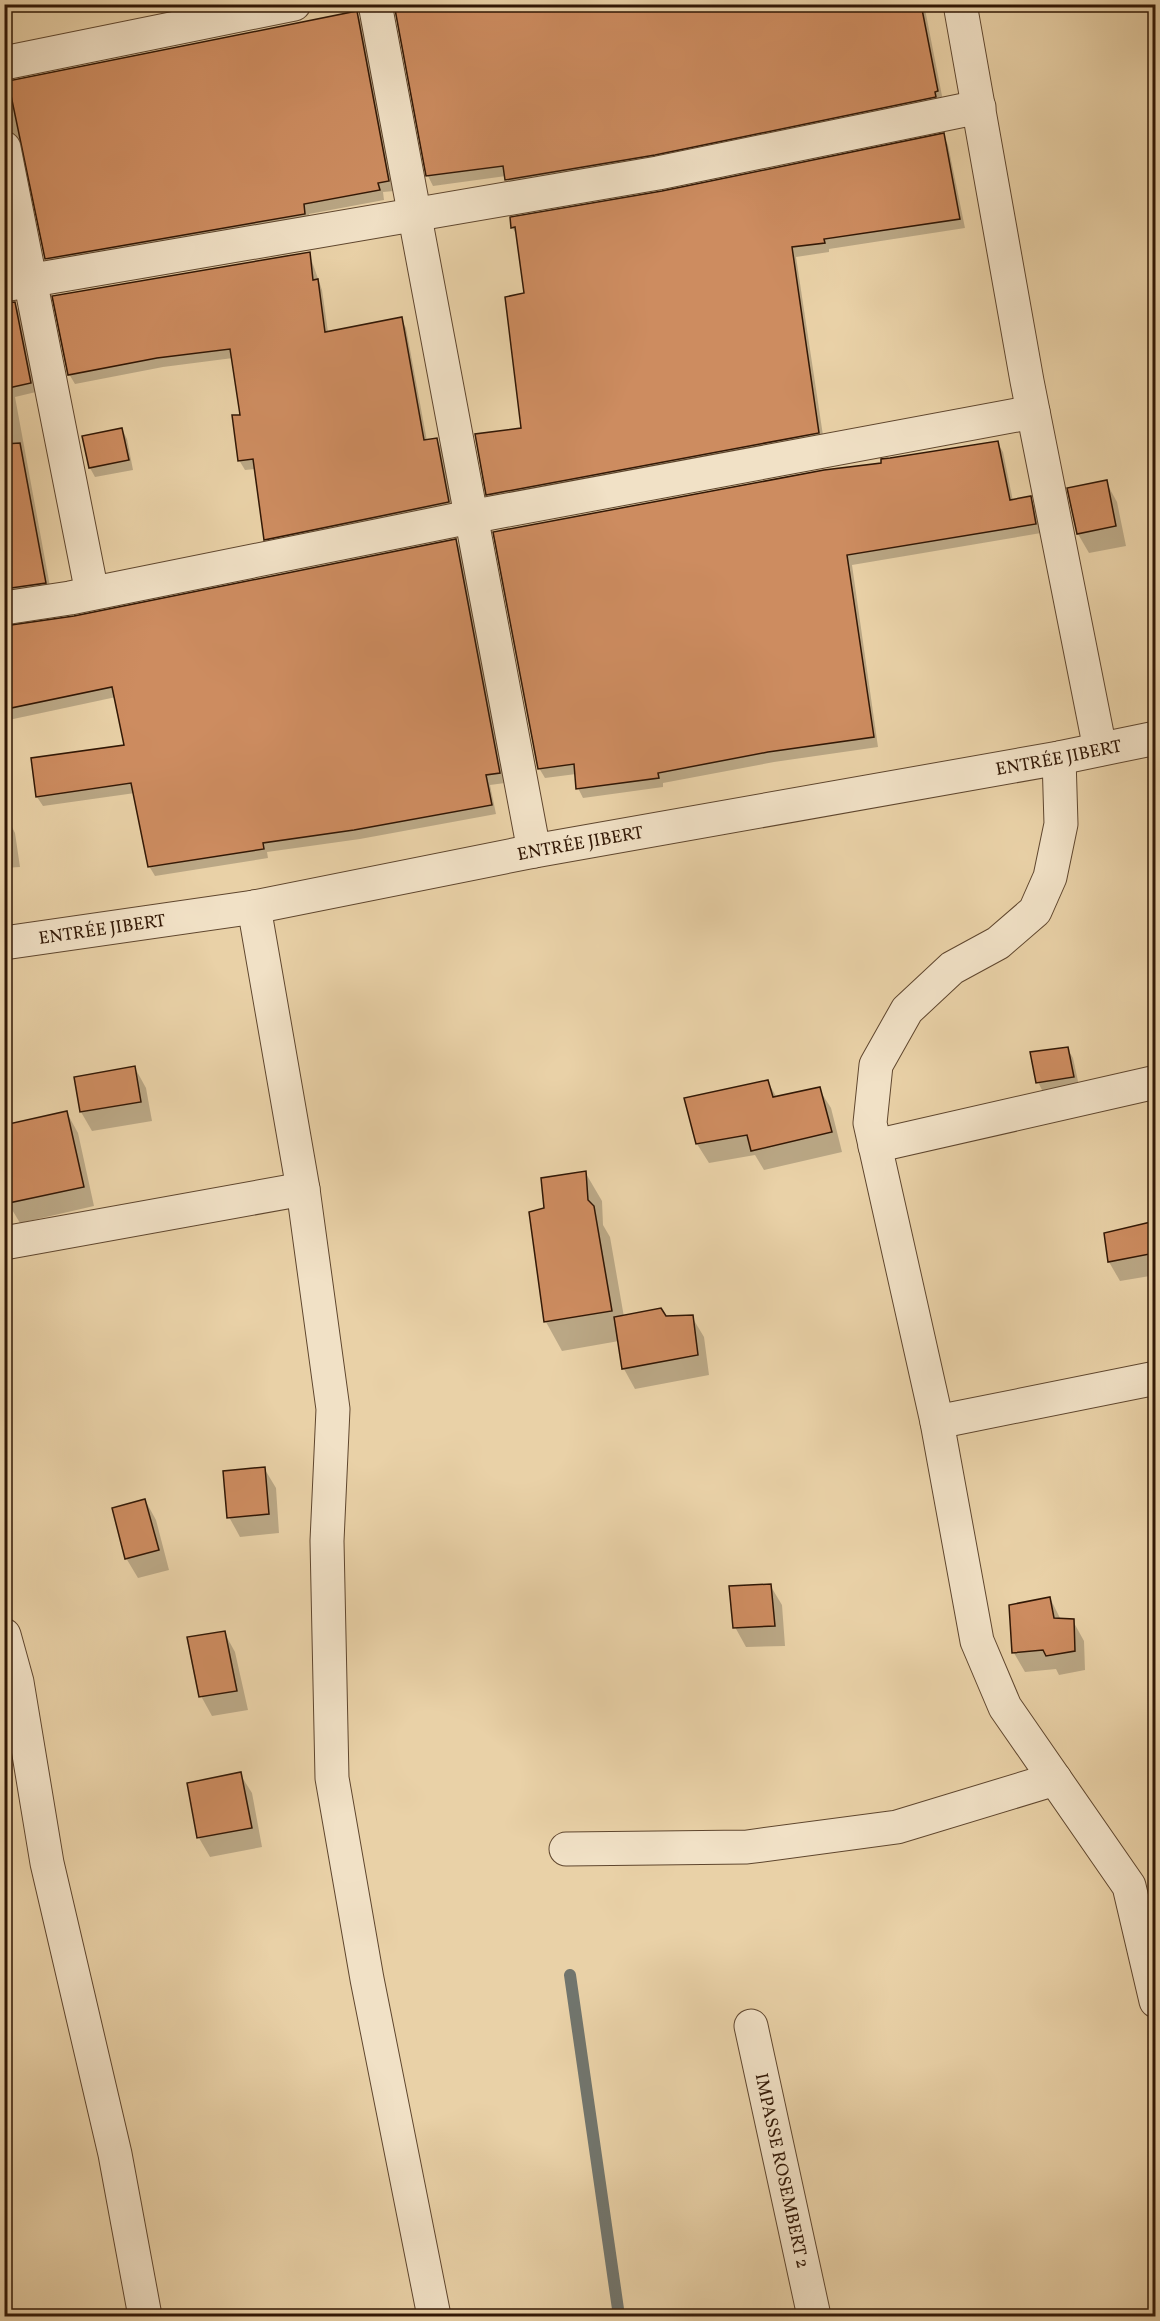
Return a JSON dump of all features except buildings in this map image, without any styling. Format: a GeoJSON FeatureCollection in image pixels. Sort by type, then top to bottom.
{"type":"FeatureCollection","features":[{"type":"Feature","properties":{"kind":"street"},"geometry":{"type":"LineString","coordinates":[[4,63],[294,4]]}},
{"type":"Feature","properties":{"kind":"street"},"geometry":{"type":"LineString","coordinates":[[375,4],[534,851]]}},
{"type":"Feature","properties":{"kind":"street"},"geometry":{"type":"LineString","coordinates":[[960,4],[1033,412],[1100,749]]}},
{"type":"Feature","properties":{"kind":"street"},"geometry":{"type":"LineString","coordinates":[[17,283],[414,217],[658,173],[979,107]]}},
{"type":"Feature","properties":{"kind":"street"},"geometry":{"type":"LineString","coordinates":[[4,148],[17,283],[92,594]]}},
{"type":"Feature","properties":{"kind":"street"},"geometry":{"type":"LineString","coordinates":[[4,608],[92,594],[470,517],[1033,412]]}},
{"type":"Feature","properties":{"kind":"street","name":"ENTRÉE JIBERT"},"geometry":{"type":"LineString","coordinates":[[4,943],[254,907],[534,851],[1059,758],[1155,738]]}},
{"type":"Feature","properties":{"kind":"street"},"geometry":{"type":"LineString","coordinates":[[1059,758],[1060,824],[1050,877],[1035,911],[998,943],[952,968],[907,1010],[876,1065],[870,1123],[937,1422],[977,1641],[1005,1707],[1129,1886],[1155,2001]]}},
{"type":"Feature","properties":{"kind":"street"},"geometry":{"type":"LineString","coordinates":[[254,907],[303,1189],[333,1409],[327,1541],[332,1778],[367,1979],[434,2316]]}},
{"type":"Feature","properties":{"kind":"street"},"geometry":{"type":"LineString","coordinates":[[875,1146],[1155,1082]]}},
{"type":"Feature","properties":{"kind":"street"},"geometry":{"type":"LineString","coordinates":[[4,1243],[303,1189]]}},
{"type":"Feature","properties":{"kind":"street"},"geometry":{"type":"LineString","coordinates":[[937,1422],[1155,1378]]}},
{"type":"Feature","properties":{"kind":"street"},"geometry":{"type":"LineString","coordinates":[[5,1640],[17,1682],[47,1863],[115,2154],[145,2316]]}},
{"type":"Feature","properties":{"kind":"street"},"geometry":{"type":"LineString","coordinates":[[566,1849],[747,1847],[897,1827],[1054,1779]]}},
{"type":"Feature","properties":{"kind":"street","name":"IMPASSE ROSEMBERT 2"},"geometry":{"type":"LineString","coordinates":[[751,2026],[814,2316]]}},
{"type":"Feature","properties":{"kind":"waterway"},"geometry":{"type":"LineString","coordinates":[[570,1975],[619,2316]]}}]}
